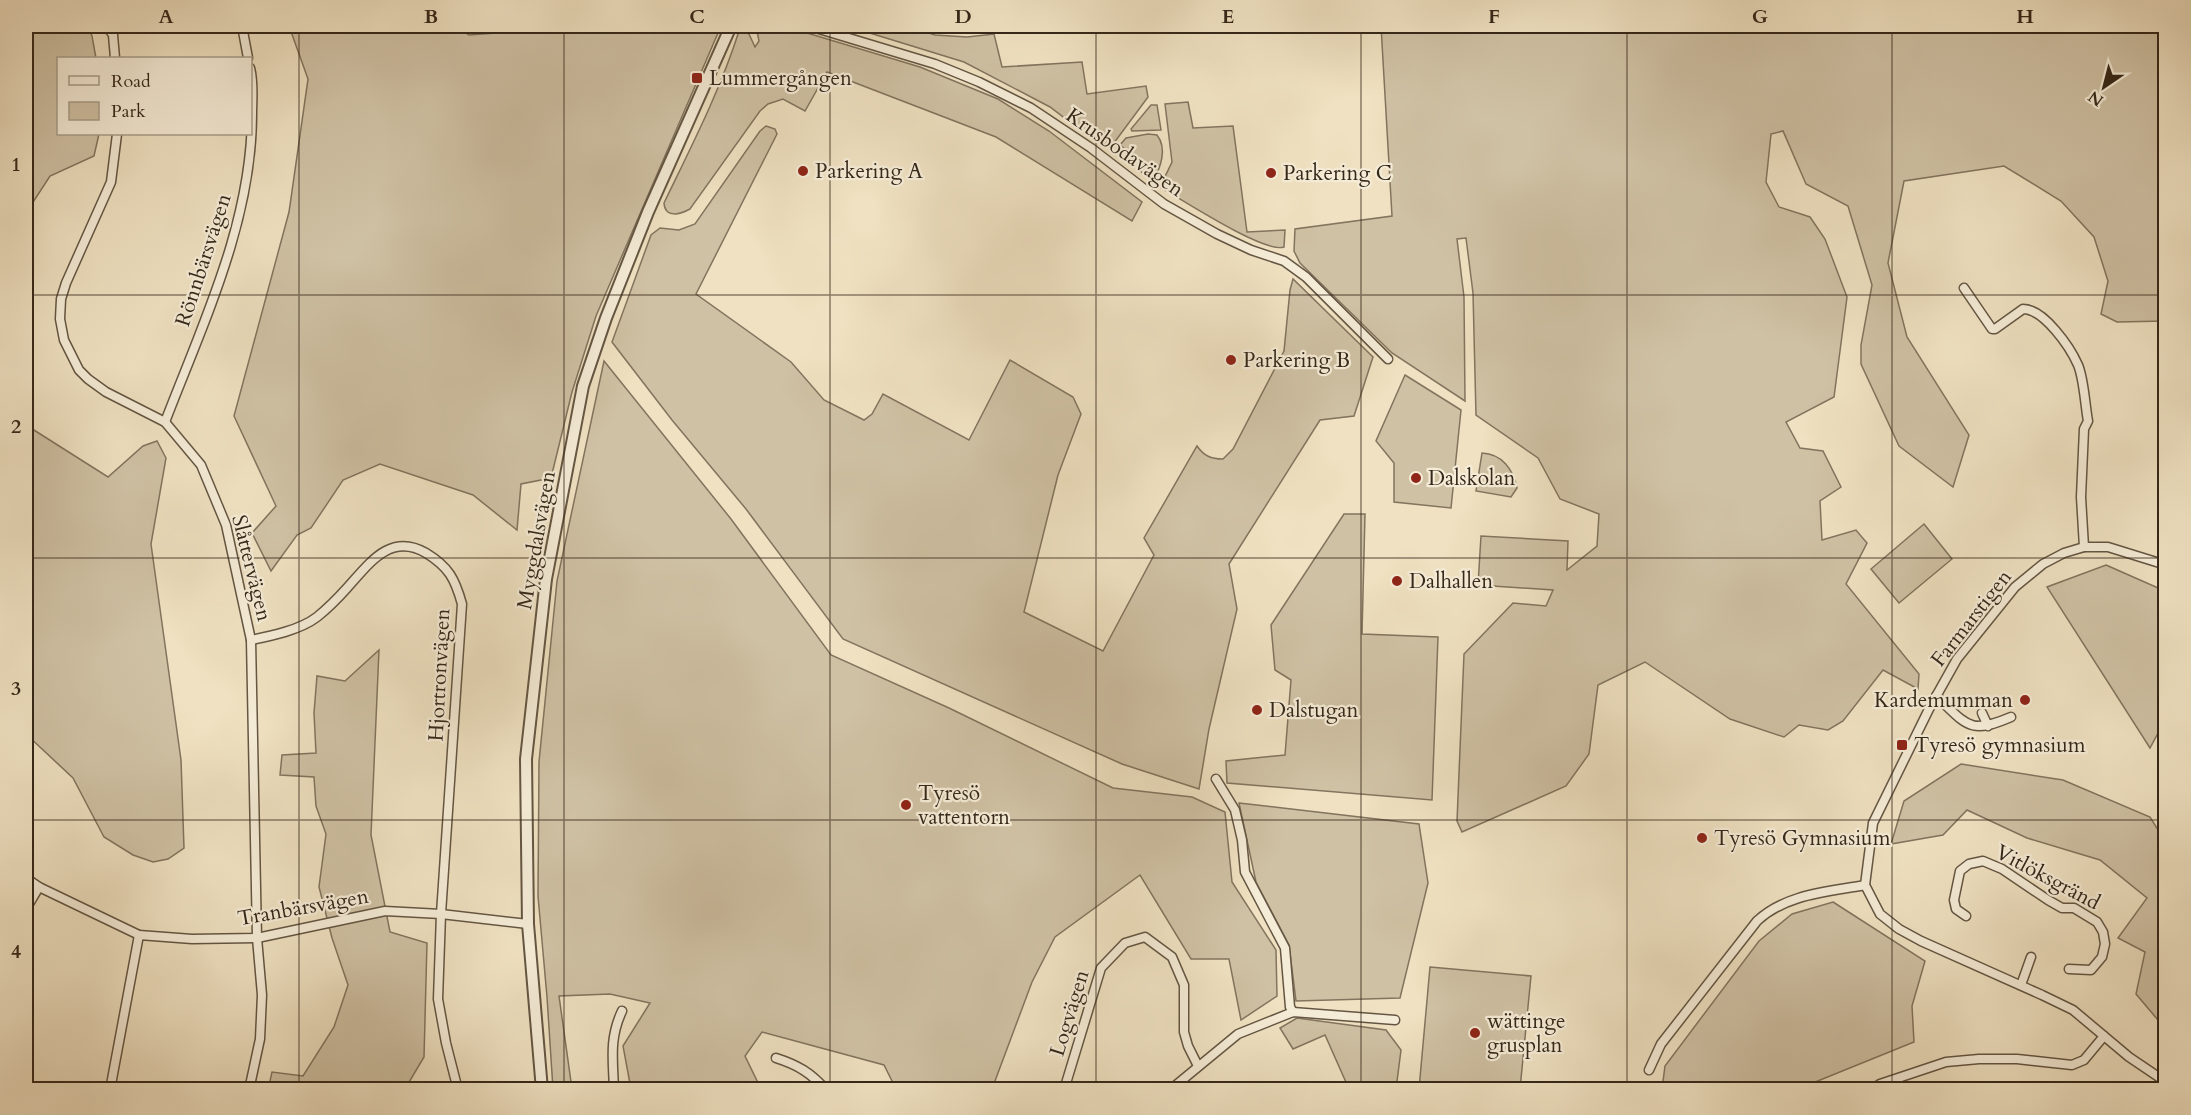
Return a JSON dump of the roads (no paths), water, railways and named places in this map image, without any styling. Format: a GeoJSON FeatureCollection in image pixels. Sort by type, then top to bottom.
{"type":"FeatureCollection","features":[{"type":"Feature","properties":{"kind":"street"},"geometry":{"type":"LineString","coordinates":[[107,26],[113,35],[115,57]]}},
{"type":"Feature","properties":{"kind":"street"},"geometry":{"type":"LineString","coordinates":[[242,26],[248,57]]}},
{"type":"Feature","properties":{"kind":"street","name":"Myggdalsvägen"},"geometry":{"type":"LineString","coordinates":[[542,1089],[528,924],[526,759],[546,579],[583,386],[606,318],[648,212],[731,26]]}},
{"type":"Feature","properties":{"kind":"street","name":"Krusbodavägen"},"geometry":{"type":"LineString","coordinates":[[809,26],[935,64],[979,82],[1031,108],[1091,147],[1164,204],[1217,234],[1251,250],[1284,261],[1306,277],[1388,359]]}},
{"type":"Feature","properties":{"kind":"street","name":"Slåttervägen"},"geometry":{"type":"LineString","coordinates":[[117,135],[111,182],[66,283],[61,299],[60,319],[64,340],[79,370],[106,392],[165,422],[201,465],[226,525],[251,640],[257,938],[262,995],[260,1039],[249,1089]]}},
{"type":"Feature","properties":{"kind":"street","name":"Rönnbärsvägen"},"geometry":{"type":"LineString","coordinates":[[165,422],[216,290],[242,210],[252,135]]}},
{"type":"Feature","properties":{"kind":"street"},"geometry":{"type":"LineString","coordinates":[[1964,288],[1992,328],[1995,329],[2023,309],[2035,312],[2050,325],[2079,366],[2088,421],[2084,429],[2081,497],[2084,547]]}},
{"type":"Feature","properties":{"kind":"street","name":"Hjortronvägen"},"geometry":{"type":"LineString","coordinates":[[251,640],[279,634],[315,618],[346,589],[373,558],[398,546],[416,547],[441,562],[456,582],[462,604],[441,914]]}},
{"type":"Feature","properties":{"kind":"street","name":"Farmarstigen"},"geometry":{"type":"LineString","coordinates":[[1865,885],[1873,823],[1936,696],[1957,659],[2015,587],[2043,564],[2064,553],[2084,547],[2108,547],[2166,565]]}},
{"type":"Feature","properties":{"kind":"street"},"geometry":{"type":"LineString","coordinates":[[1936,696],[1965,723],[1978,727],[1988,726],[2011,717]]}},
{"type":"Feature","properties":{"kind":"street"},"geometry":{"type":"LineString","coordinates":[[1982,713],[1988,726]]}},
{"type":"Feature","properties":{"kind":"street"},"geometry":{"type":"LineString","coordinates":[[1216,779],[1235,810],[1242,840],[1245,872],[1285,948],[1290,1007],[1293,1012]]}},
{"type":"Feature","properties":{"kind":"street","name":"Vitlöksgränd"},"geometry":{"type":"LineString","coordinates":[[1966,916],[1956,909],[1954,900],[1960,871],[1969,864],[1983,861],[2002,868],[2062,908],[2074,908],[2097,922],[2103,932],[2102,957],[2091,970],[2069,969]]}},
{"type":"Feature","properties":{"kind":"street","name":"Tranbärsvägen"},"geometry":{"type":"LineString","coordinates":[[26,878],[39,888],[139,935],[192,939],[257,938],[385,910],[528,924]]}},
{"type":"Feature","properties":{"kind":"street"},"geometry":{"type":"LineString","coordinates":[[1649,1070],[1661,1044],[1768,910],[1796,898],[1865,885],[1880,914],[1899,929],[2073,1010],[2129,1057],[2166,1082]]}},
{"type":"Feature","properties":{"kind":"street"},"geometry":{"type":"LineString","coordinates":[[26,909],[39,888]]}},
{"type":"Feature","properties":{"kind":"street"},"geometry":{"type":"LineString","coordinates":[[441,914],[438,999],[458,1089]]}},
{"type":"Feature","properties":{"kind":"street"},"geometry":{"type":"LineString","coordinates":[[110,1089],[139,935]]}},
{"type":"Feature","properties":{"kind":"street","name":"Logvägen"},"geometry":{"type":"LineString","coordinates":[[1064,1089],[1101,968],[1125,944],[1145,937],[1172,957],[1184,985],[1184,1032],[1198,1066]]}},
{"type":"Feature","properties":{"kind":"street"},"geometry":{"type":"LineString","coordinates":[[2021,985],[2031,957]]}},
{"type":"Feature","properties":{"kind":"street"},"geometry":{"type":"LineString","coordinates":[[614,1089],[612,1043],[622,1011]]}},
{"type":"Feature","properties":{"kind":"street"},"geometry":{"type":"LineString","coordinates":[[1170,1089],[1238,1034],[1293,1012],[1395,1020]]}},
{"type":"Feature","properties":{"kind":"street"},"geometry":{"type":"LineString","coordinates":[[1872,1089],[1880,1084],[1941,1063],[1979,1059],[2017,1059],[2072,1065],[2084,1060],[2104,1036]]}},
{"type":"Feature","properties":{"kind":"street"},"geometry":{"type":"LineString","coordinates":[[776,1058],[795,1064],[812,1074],[826,1089]]}},
{"type":"Feature","properties":{"kind":"place","name":"Lummergången"},"geometry":{"type":"Point","coordinates":[697,78]}},
{"type":"Feature","properties":{"kind":"place","name":"Parkering A"},"geometry":{"type":"Point","coordinates":[803,171]}},
{"type":"Feature","properties":{"kind":"place","name":"Parkering C"},"geometry":{"type":"Point","coordinates":[1271,173]}},
{"type":"Feature","properties":{"kind":"place","name":"Parkering B"},"geometry":{"type":"Point","coordinates":[1231,360]}},
{"type":"Feature","properties":{"kind":"place","name":"Dalskolan"},"geometry":{"type":"Point","coordinates":[1416,478]}},
{"type":"Feature","properties":{"kind":"place","name":"Dalhallen"},"geometry":{"type":"Point","coordinates":[1397,581]}},
{"type":"Feature","properties":{"kind":"place","name":"Kardemumman"},"geometry":{"type":"Point","coordinates":[2025,700]}},
{"type":"Feature","properties":{"kind":"place","name":"Dalstugan"},"geometry":{"type":"Point","coordinates":[1257,710]}},
{"type":"Feature","properties":{"kind":"place","name":"Tyresö gymnasium"},"geometry":{"type":"Point","coordinates":[1902,745]}},
{"type":"Feature","properties":{"kind":"place","name":"Tyresö vattentorn"},"geometry":{"type":"Point","coordinates":[906,805]}},
{"type":"Feature","properties":{"kind":"place","name":"Tyresö Gymnasium"},"geometry":{"type":"Point","coordinates":[1702,838]}},
{"type":"Feature","properties":{"kind":"place","name":"wättinge grusplan"},"geometry":{"type":"Point","coordinates":[1475,1033]}}]}
